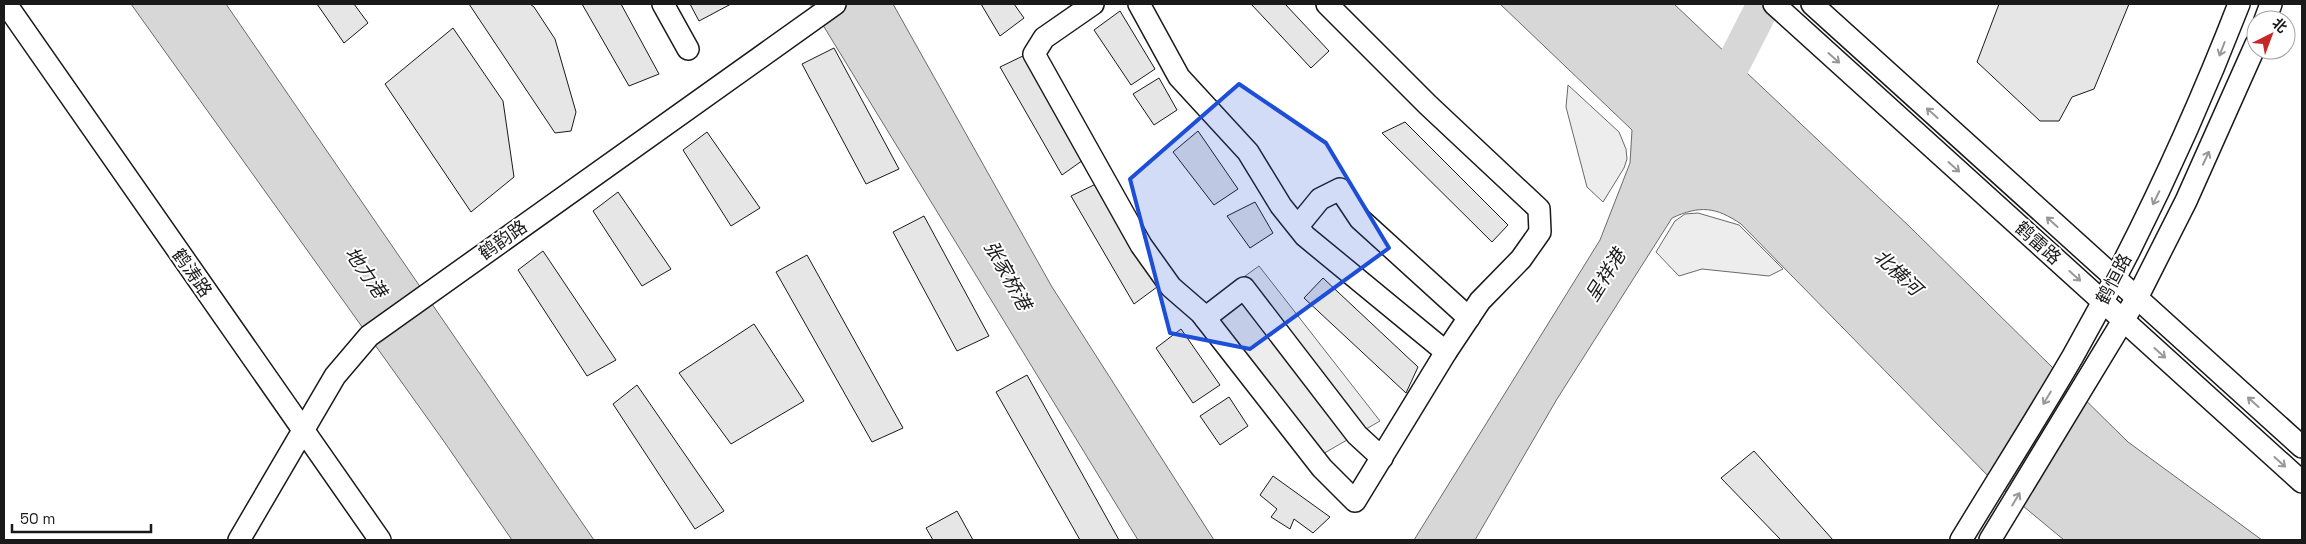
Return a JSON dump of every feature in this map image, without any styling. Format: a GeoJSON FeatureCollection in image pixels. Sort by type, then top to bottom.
{"type":"FeatureCollection","features":[{"type":"Feature","properties":{"kind":"street","name":"鹤涛路"},"geometry":{"type":"LineString","coordinates":[[6,4],[380,540]]}},
{"type":"Feature","properties":{"kind":"street"},"geometry":{"type":"LineString","coordinates":[[663,4],[688,49]]}},
{"type":"Feature","properties":{"kind":"street","name":"鹤韵路"},"geometry":{"type":"LineString","coordinates":[[239,540],[335,376],[369,336],[835,4]]}},
{"type":"Feature","properties":{"kind":"street"},"geometry":{"type":"LineString","coordinates":[[1093,4],[1044,38],[1034,54],[1141,246],[1171,287],[1205,318],[1322,468],[1356,501],[1446,352],[1469,318],[1499,279],[1521,259],[1540,232],[1540,209],[1428,105],[1327,4]]}},
{"type":"Feature","properties":{"kind":"street"},"geometry":{"type":"LineString","coordinates":[[1139,4],[1179,77],[1248,152],[1281,206],[1305,236],[1446,352]]}},
{"type":"Feature","properties":{"kind":"street","name":"鹤雷路"},"geometry":{"type":"LineString","coordinates":[[1774,4],[2302,482]]}},
{"type":"Feature","properties":{"kind":"street","name":"鹤雷路"},"geometry":{"type":"LineString","coordinates":[[1812,4],[2115,278],[2138,296],[2302,446]]}},
{"type":"Feature","properties":{"kind":"street","name":"鹤恒路"},"geometry":{"type":"LineString","coordinates":[[1961,540],[2072,356],[2115,278],[2156,197],[2218,59],[2239,4]]}},
{"type":"Feature","properties":{"kind":"street","name":"鹤恒路"},"geometry":{"type":"LineString","coordinates":[[1990,540],[2138,296],[2186,201],[2249,60]]}},
{"type":"Feature","properties":{"kind":"street"},"geometry":{"type":"LineString","coordinates":[[1298,226],[1320,199],[1340,189],[1360,219],[1469,318]]}},
{"type":"Feature","properties":{"kind":"street"},"geometry":{"type":"LineString","coordinates":[[1205,318],[1244,288],[1357,435],[1382,458]]}},
{"type":"Feature","properties":{"kind":"highlighted area"},"geometry":{"type":"Polygon","coordinates":[[[1239,84],[1326,143],[1389,248],[1250,349],[1170,333],[1130,179],[1239,84]]]}},
{"type":"Feature","properties":{"kind":"shaded area"},"geometry":{"type":"Polygon","coordinates":[[[1568,85],[1619,132],[1626,149],[1627,159],[1624,168],[1603,202],[1587,187],[1566,107],[1568,85]]]}},
{"type":"Feature","properties":{"kind":"shaded area"},"geometry":{"type":"Polygon","coordinates":[[[1698,213],[1739,225],[1783,269],[1769,276],[1702,269],[1679,276],[1656,252],[1675,221],[1685,214],[1698,213]]]}},
{"type":"Feature","properties":{"kind":"shaded area"},"geometry":{"type":"Polygon","coordinates":[[[1259,266],[1380,421],[1321,455],[1206,304],[1259,266]]]}},
{"type":"Feature","properties":{"kind":"water","name":"地力港"},"geometry":{"type":"Polygon","coordinates":[[[131,4],[226,4],[594,540],[512,540],[443,440],[131,4]]]}},
{"type":"Feature","properties":{"kind":"water","name":"张家桥港"},"geometry":{"type":"Polygon","coordinates":[[[810,4],[893,4],[1052,287],[1214,540],[1138,540],[810,4]]]}},
{"type":"Feature","properties":{"kind":"water","name":"北横河"},"geometry":{"type":"Polygon","coordinates":[[[1500,4],[1674,4],[1910,227],[2128,442],[2262,540],[2064,540],[1994,482],[1741,224],[1716,211],[1700,210],[1691,211],[1672,218],[1557,399],[1475,540],[1414,540],[1600,240],[1630,163],[1632,130],[1500,4]]]}},
{"type":"Feature","properties":{"kind":"building"},"geometry":{"type":"Polygon","coordinates":[[[317,4],[354,4],[368,23],[344,43],[317,4]]]}},
{"type":"Feature","properties":{"kind":"building"},"geometry":{"type":"Polygon","coordinates":[[[469,4],[530,4],[534,7],[555,39],[576,112],[571,131],[555,133],[469,4]]]}},
{"type":"Feature","properties":{"kind":"building"},"geometry":{"type":"Polygon","coordinates":[[[582,4],[621,4],[659,74],[629,86],[582,4]]]}},
{"type":"Feature","properties":{"kind":"building"},"geometry":{"type":"Polygon","coordinates":[[[690,4],[731,4],[699,21],[690,4]]]}},
{"type":"Feature","properties":{"kind":"building"},"geometry":{"type":"Polygon","coordinates":[[[981,4],[1014,4],[1024,18],[1000,36],[981,4]]]}},
{"type":"Feature","properties":{"kind":"building"},"geometry":{"type":"Polygon","coordinates":[[[1251,4],[1285,4],[1329,51],[1311,68],[1251,4]]]}},
{"type":"Feature","properties":{"kind":"building"},"geometry":{"type":"Polygon","coordinates":[[[1999,4],[2129,4],[2094,89],[2072,97],[2059,121],[2040,121],[1977,62],[1999,4]]]}},
{"type":"Feature","properties":{"kind":"building"},"geometry":{"type":"Polygon","coordinates":[[[1120,11],[1155,69],[1131,85],[1094,30],[1120,11]]]}},
{"type":"Feature","properties":{"kind":"building"},"geometry":{"type":"Polygon","coordinates":[[[453,28],[503,101],[514,177],[471,212],[385,84],[453,28]]]}},
{"type":"Feature","properties":{"kind":"building"},"geometry":{"type":"Polygon","coordinates":[[[834,48],[899,169],[866,184],[802,64],[834,48]]]}},
{"type":"Feature","properties":{"kind":"building"},"geometry":{"type":"Polygon","coordinates":[[[1027,54],[1086,158],[1062,175],[1000,67],[1027,54]]]}},
{"type":"Feature","properties":{"kind":"building"},"geometry":{"type":"Polygon","coordinates":[[[1159,78],[1177,110],[1154,125],[1133,94],[1159,78]]]}},
{"type":"Feature","properties":{"kind":"building"},"geometry":{"type":"Polygon","coordinates":[[[1405,122],[1508,225],[1492,242],[1382,133],[1405,122]]]}},
{"type":"Feature","properties":{"kind":"building"},"geometry":{"type":"Polygon","coordinates":[[[1198,131],[1238,189],[1214,205],[1173,152],[1198,131]]]}},
{"type":"Feature","properties":{"kind":"building"},"geometry":{"type":"Polygon","coordinates":[[[707,132],[760,208],[731,226],[683,150],[707,132]]]}},
{"type":"Feature","properties":{"kind":"building"},"geometry":{"type":"Polygon","coordinates":[[[1098,183],[1157,287],[1134,304],[1071,196],[1098,183]]]}},
{"type":"Feature","properties":{"kind":"building"},"geometry":{"type":"Polygon","coordinates":[[[618,192],[671,269],[642,286],[593,211],[618,192]]]}},
{"type":"Feature","properties":{"kind":"building"},"geometry":{"type":"Polygon","coordinates":[[[1255,202],[1273,233],[1250,248],[1227,216],[1255,202]]]}},
{"type":"Feature","properties":{"kind":"building"},"geometry":{"type":"Polygon","coordinates":[[[924,216],[989,336],[957,351],[893,232],[924,216]]]}},
{"type":"Feature","properties":{"kind":"building"},"geometry":{"type":"Polygon","coordinates":[[[543,251],[616,360],[587,376],[518,270],[543,251]]]}},
{"type":"Feature","properties":{"kind":"building"},"geometry":{"type":"Polygon","coordinates":[[[807,255],[903,428],[872,442],[776,272],[807,255]]]}},
{"type":"Feature","properties":{"kind":"building"},"geometry":{"type":"Polygon","coordinates":[[[1323,278],[1418,367],[1406,393],[1304,298],[1323,278]]]}},
{"type":"Feature","properties":{"kind":"building"},"geometry":{"type":"Polygon","coordinates":[[[754,324],[804,401],[731,444],[679,373],[754,324]]]}},
{"type":"Feature","properties":{"kind":"building"},"geometry":{"type":"Polygon","coordinates":[[[1181,329],[1220,385],[1193,403],[1156,348],[1181,329]]]}},
{"type":"Feature","properties":{"kind":"building"},"geometry":{"type":"Polygon","coordinates":[[[1027,375],[1119,540],[1080,540],[996,392],[1027,375]]]}},
{"type":"Feature","properties":{"kind":"building"},"geometry":{"type":"Polygon","coordinates":[[[637,385],[724,511],[695,529],[613,404],[637,385]]]}},
{"type":"Feature","properties":{"kind":"building"},"geometry":{"type":"Polygon","coordinates":[[[1229,397],[1248,426],[1220,445],[1200,416],[1229,397]]]}},
{"type":"Feature","properties":{"kind":"building"},"geometry":{"type":"Polygon","coordinates":[[[1754,451],[1833,540],[1781,540],[1721,478],[1754,451]]]}},
{"type":"Feature","properties":{"kind":"building"},"geometry":{"type":"Polygon","coordinates":[[[1273,476],[1330,517],[1313,533],[1294,519],[1290,529],[1271,517],[1277,509],[1260,495],[1273,476]]]}},
{"type":"Feature","properties":{"kind":"building"},"geometry":{"type":"Polygon","coordinates":[[[957,511],[973,540],[933,540],[926,528],[957,511]]]}},
{"type":"Feature","properties":{"kind":"waterway","name":"呈祥港"},"geometry":{"type":"LineString","coordinates":[[1714,102],[1764,4]]}}]}
